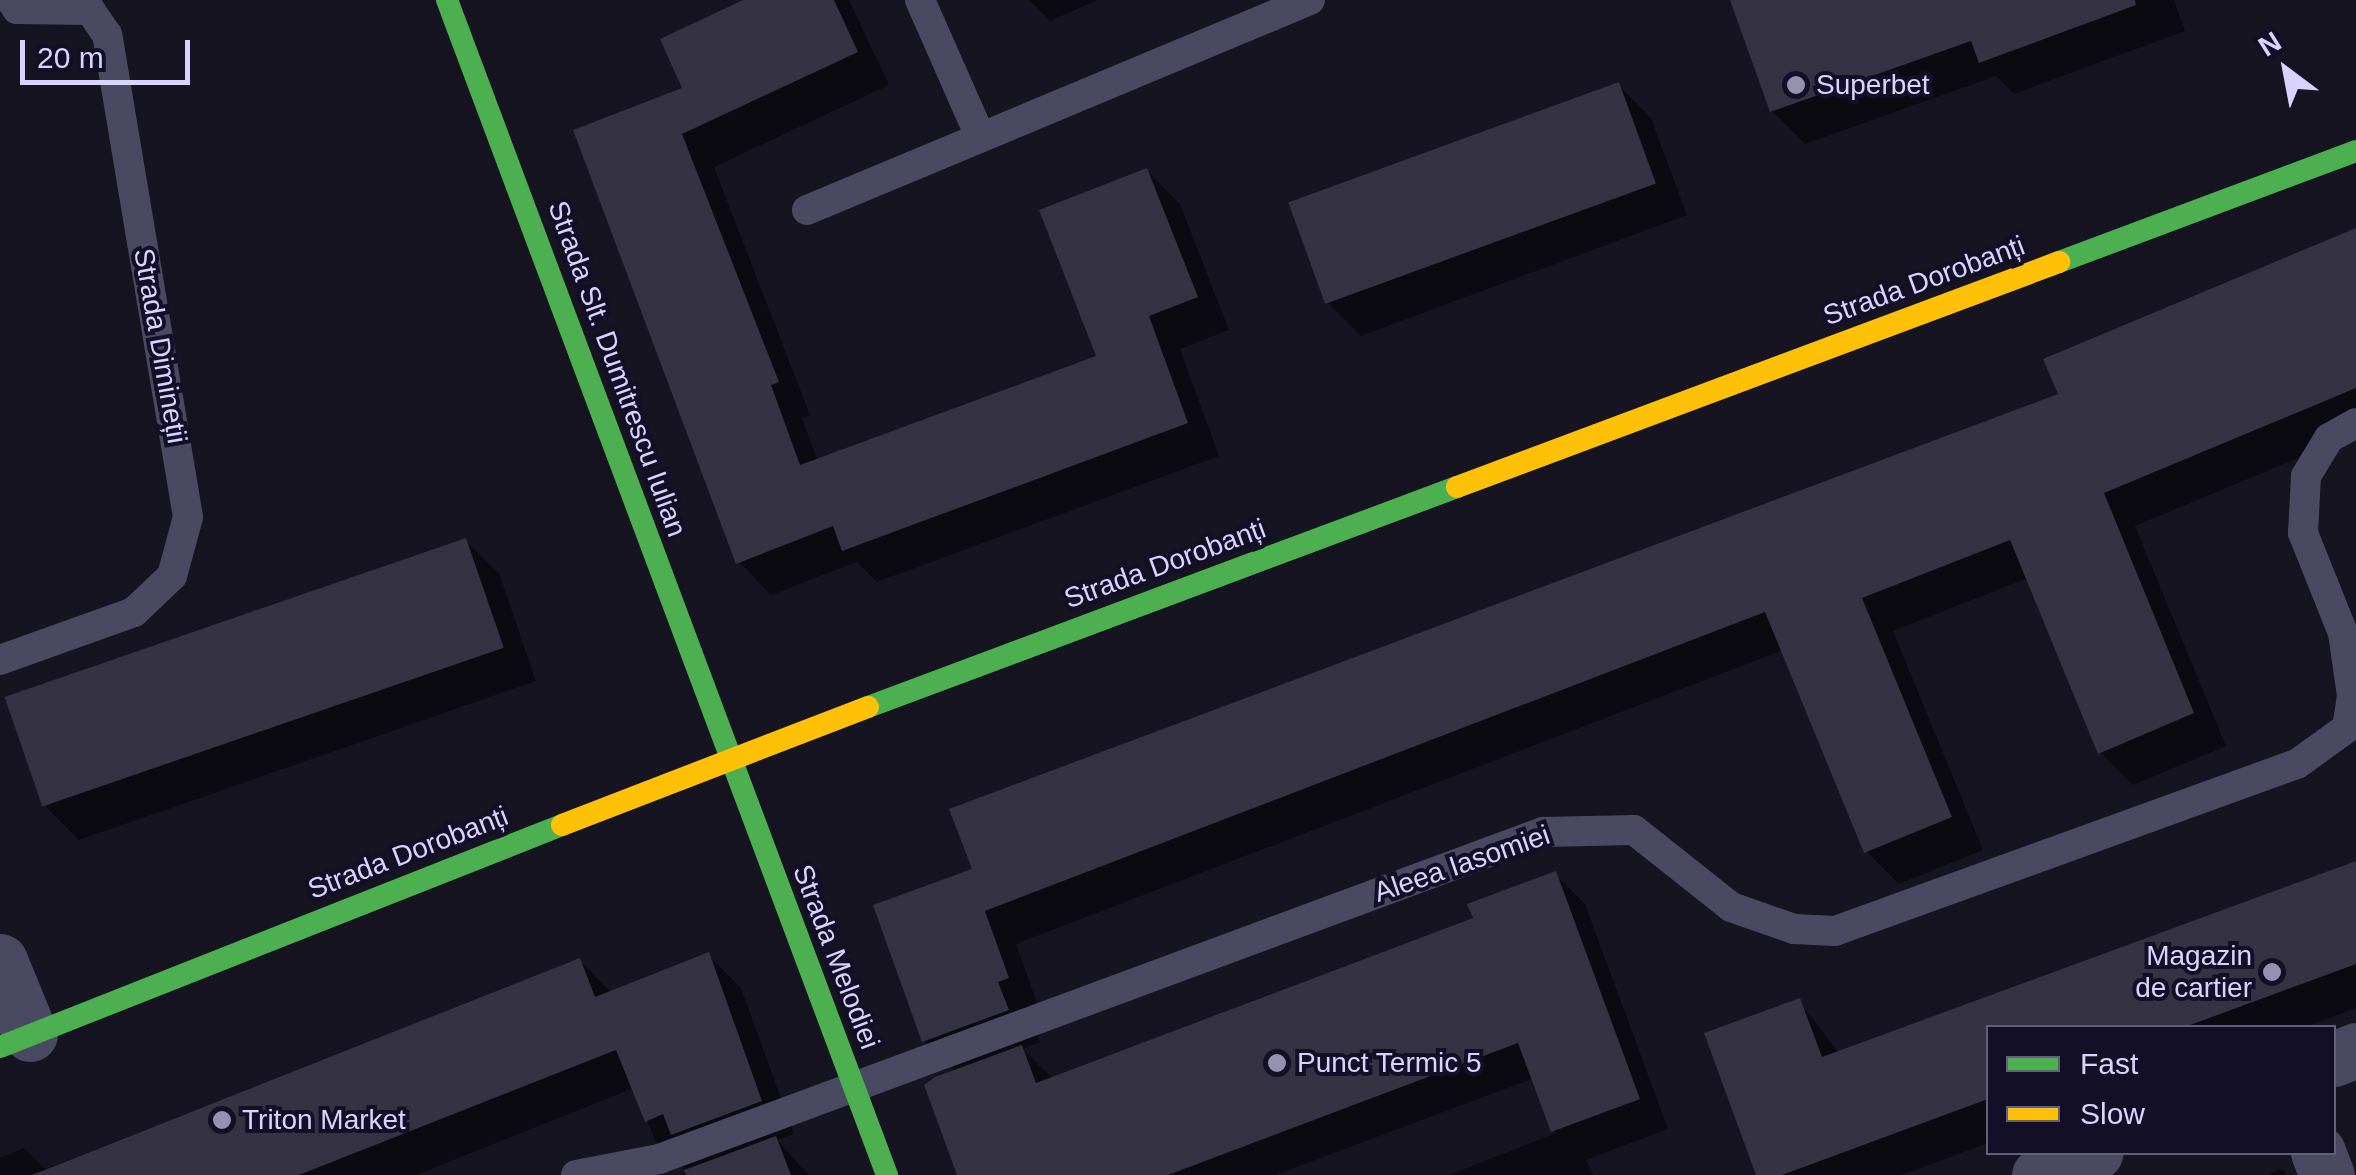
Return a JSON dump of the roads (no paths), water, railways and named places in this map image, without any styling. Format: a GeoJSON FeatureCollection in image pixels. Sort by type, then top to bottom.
{"type":"FeatureCollection","features":[{"type":"Feature","properties":{"kind":"main road","name":"Strada Slt. Dumitrescu Iulian"},"geometry":{"type":"LineString","coordinates":[[458,3],[730,759]]}},
{"type":"Feature","properties":{"kind":"main road","name":"Strada Dorobanți"},"geometry":{"type":"LineString","coordinates":[[15,1040],[730,759],[2356,151]]}},
{"type":"Feature","properties":{"kind":"main road","name":"Strada Melodiei"},"geometry":{"type":"LineString","coordinates":[[730,759],[887,1175]]}},
{"type":"Feature","properties":{"kind":"street"},"geometry":{"type":"LineString","coordinates":[[0,961],[15,1040]]}},
{"type":"Feature","properties":{"kind":"street"},"geometry":{"type":"LineString","coordinates":[[2038,1175],[2088,1155]]}},
{"type":"Feature","properties":{"kind":"lane","name":"Strada Dimineții"},"geometry":{"type":"LineString","coordinates":[[0,660],[134,612],[172,576],[188,517],[108,36],[90,10],[17,9],[12,0]]}},
{"type":"Feature","properties":{"kind":"lane"},"geometry":{"type":"LineString","coordinates":[[920,0],[980,136]]}},
{"type":"Feature","properties":{"kind":"lane"},"geometry":{"type":"LineString","coordinates":[[807,210],[1310,0]]}},
{"type":"Feature","properties":{"kind":"lane","name":"Aleea Iasomiei"},"geometry":{"type":"LineString","coordinates":[[576,1175],[659,1158],[1543,832],[1634,830],[1731,907],[1794,929],[1835,931],[2298,764],[2347,728],[2352,696],[2343,633],[2303,532],[2306,476],[2329,438],[2356,423]]}},
{"type":"Feature","properties":{"kind":"place","name":"Superbet"},"geometry":{"type":"Point","coordinates":[1796,85]}},
{"type":"Feature","properties":{"kind":"place","name":"Magazin de cartier"},"geometry":{"type":"Point","coordinates":[2272,972]}},
{"type":"Feature","properties":{"kind":"place","name":"Punct Termic 5"},"geometry":{"type":"Point","coordinates":[1277,1063]}},
{"type":"Feature","properties":{"kind":"place","name":"Triton Market"},"geometry":{"type":"Point","coordinates":[222,1120]}}]}
